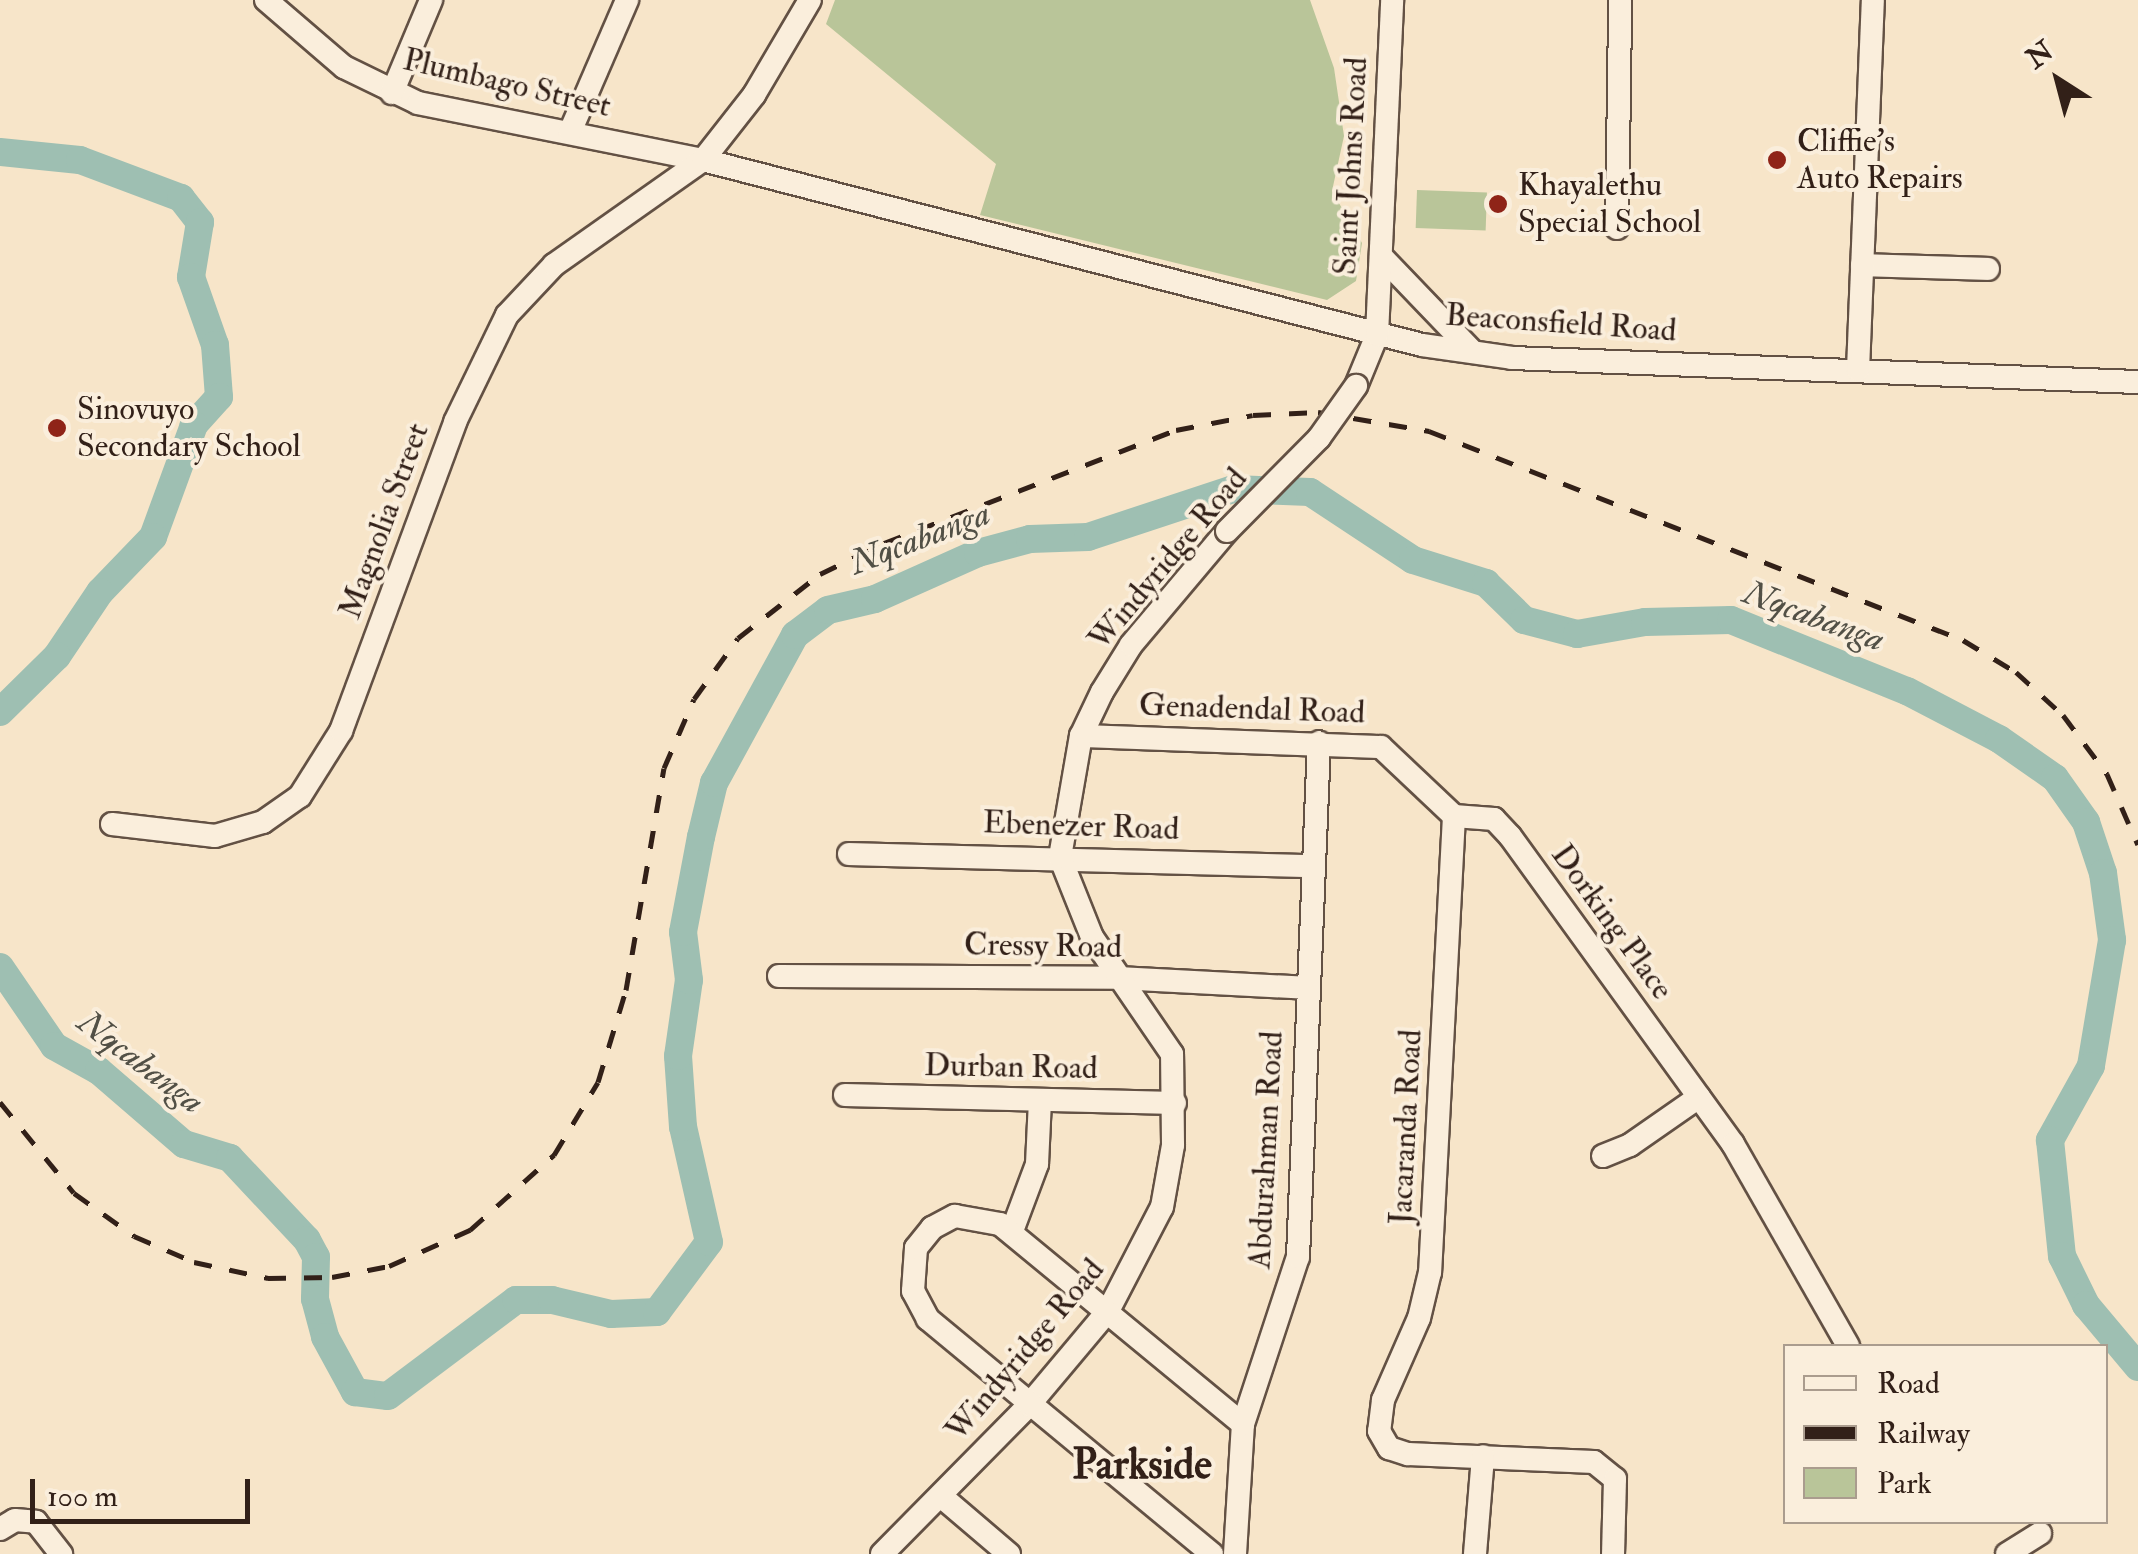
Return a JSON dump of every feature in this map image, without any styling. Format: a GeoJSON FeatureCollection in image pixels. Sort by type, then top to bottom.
{"type":"FeatureCollection","features":[{"type":"Feature","properties":{"kind":"street","name":"Plumbago Street"},"geometry":{"type":"LineString","coordinates":[[266,0],[344,67],[392,94],[704,160]]}},
{"type":"Feature","properties":{"kind":"street"},"geometry":{"type":"LineString","coordinates":[[392,94],[432,0]]}},
{"type":"Feature","properties":{"kind":"street"},"geometry":{"type":"LineString","coordinates":[[570,132],[626,0]]}},
{"type":"Feature","properties":{"kind":"street","name":"Magnolia Street"},"geometry":{"type":"LineString","coordinates":[[112,824],[215,836],[262,822],[300,796],[341,731],[455,422],[507,315],[554,265],[704,160],[735,123],[810,0]]}},
{"type":"Feature","properties":{"kind":"street","name":"Saint Johns Road"},"geometry":{"type":"LineString","coordinates":[[1377,336],[1392,0]]}},
{"type":"Feature","properties":{"kind":"street"},"geometry":{"type":"LineString","coordinates":[[1617,228],[1620,0]]}},
{"type":"Feature","properties":{"kind":"street"},"geometry":{"type":"LineString","coordinates":[[1858,370],[1873,0]]}},
{"type":"Feature","properties":{"kind":"street","name":"Beaconsfield Road"},"geometry":{"type":"LineString","coordinates":[[704,160],[1377,336],[1473,352],[2138,382]]}},
{"type":"Feature","properties":{"kind":"street"},"geometry":{"type":"LineString","coordinates":[[1381,256],[1473,352]]}},
{"type":"Feature","properties":{"kind":"street"},"geometry":{"type":"LineString","coordinates":[[1862,265],[1988,269]]}},
{"type":"Feature","properties":{"kind":"street","name":"Windyridge Road"},"geometry":{"type":"LineString","coordinates":[[882,1554],[1028,1405],[1108,1310],[1162,1207],[1175,1103],[1165,1040],[1118,978],[1070,892],[1060,856],[1081,736],[1131,644],[1227,531],[1320,438],[1356,386],[1377,336]]}},
{"type":"Feature","properties":{"kind":"street","name":"Genadendal Road"},"geometry":{"type":"LineString","coordinates":[[1081,736],[1381,747],[1454,816]]}},
{"type":"Feature","properties":{"kind":"street","name":"Abdurahman Road"},"geometry":{"type":"LineString","coordinates":[[1234,1554],[1243,1424],[1298,1257],[1319,742]]}},
{"type":"Feature","properties":{"kind":"street","name":"Dorking Place"},"geometry":{"type":"LineString","coordinates":[[1454,816],[1494,820],[1503,827],[1748,1168],[1847,1344]]}},
{"type":"Feature","properties":{"kind":"street","name":"Jacaranda Road"},"geometry":{"type":"LineString","coordinates":[[1454,816],[1430,1272],[1419,1318],[1382,1400],[1379,1431],[1389,1448],[1408,1454],[1483,1456]]}},
{"type":"Feature","properties":{"kind":"street","name":"Ebenezer Road"},"geometry":{"type":"LineString","coordinates":[[849,854],[1060,856],[1312,866]]}},
{"type":"Feature","properties":{"kind":"street","name":"Cressy Road"},"geometry":{"type":"LineString","coordinates":[[779,976],[1118,978],[1306,988]]}},
{"type":"Feature","properties":{"kind":"street","name":"Durban Road"},"geometry":{"type":"LineString","coordinates":[[845,1095],[1175,1103]]}},
{"type":"Feature","properties":{"kind":"street"},"geometry":{"type":"LineString","coordinates":[[1603,1156],[1630,1145],[1699,1096]]}},
{"type":"Feature","properties":{"kind":"street"},"geometry":{"type":"LineString","coordinates":[[1012,1231],[1037,1164],[1040,1100]]}},
{"type":"Feature","properties":{"kind":"street"},"geometry":{"type":"LineString","coordinates":[[1212,1554],[928,1319],[911,1277],[916,1248],[944,1221],[981,1217],[1012,1231],[1243,1424]]}},
{"type":"Feature","properties":{"kind":"street"},"geometry":{"type":"LineString","coordinates":[[1475,1554],[1483,1456],[1594,1462],[1615,1480],[1614,1554]]}},
{"type":"Feature","properties":{"kind":"street"},"geometry":{"type":"LineString","coordinates":[[942,1497],[1009,1554]]}},
{"type":"Feature","properties":{"kind":"street"},"geometry":{"type":"LineString","coordinates":[[0,1529],[15,1520],[36,1522],[61,1554]]}},
{"type":"Feature","properties":{"kind":"street"},"geometry":{"type":"LineString","coordinates":[[2006,1554],[2040,1532]]}},
{"type":"Feature","properties":{"kind":"green space"},"geometry":{"type":"Polygon","coordinates":[[[835,0],[1310,0],[1334,68],[1344,136],[1332,191],[1362,243],[1356,281],[1327,300],[980,215],[996,164],[826,24],[835,0]]]}},
{"type":"Feature","properties":{"kind":"green space"},"geometry":{"type":"Polygon","coordinates":[[[1417,190],[1487,192],[1486,230],[1416,228],[1417,190]]]}},
{"type":"Feature","properties":{"kind":"waterway","name":"Nqcabanga"},"geometry":{"type":"LineString","coordinates":[[0,152],[80,160],[181,198],[200,222],[191,277],[215,345],[219,397],[194,425],[153,537],[100,592],[57,656],[0,712]]}},
{"type":"Feature","properties":{"kind":"waterway","name":"Nqcabanga"},"geometry":{"type":"LineString","coordinates":[[0,967],[54,1046],[99,1071],[184,1144],[230,1158],[307,1240],[316,1257],[315,1299],[325,1337],[355,1392],[388,1396],[516,1300],[552,1300],[611,1314],[657,1312],[709,1242],[683,1127],[678,1056],[689,980],[683,932],[701,837],[714,783],[795,635],[828,610],[875,599],[978,553],[1030,539],[1088,537],[1233,489],[1310,492],[1413,560],[1486,583],[1524,620],[1577,634],[1645,622],[1731,620],[1907,691],[1999,739],[2055,778],[2086,822],[2103,873],[2112,940],[2091,1066],[2050,1140],[2062,1256],[2086,1305],[2138,1367]]}},
{"type":"Feature","properties":{"kind":"railway"},"geometry":{"type":"LineString","coordinates":[[0,1102],[74,1193],[134,1236],[194,1262],[268,1278],[332,1277],[389,1266],[470,1230],[554,1155],[598,1082],[626,990],[664,768],[694,699],[738,638],[820,574],[884,543],[1176,430],[1253,415],[1318,412],[1429,431],[1963,640],[2016,672],[2063,715],[2107,774],[2138,845]]}},
{"type":"Feature","properties":{"kind":"place","name":"Cliffie's Auto Repairs"},"geometry":{"type":"Point","coordinates":[1777,160]}},
{"type":"Feature","properties":{"kind":"place","name":"Khayalethu Special School"},"geometry":{"type":"Point","coordinates":[1498,204]}},
{"type":"Feature","properties":{"kind":"place","name":"Sinovuyo Secondary School"},"geometry":{"type":"Point","coordinates":[57,428]}},
{"type":"Feature","properties":{"kind":"district","name":"Parkside"},"geometry":{"type":"Point","coordinates":[1142,1465]}}]}
